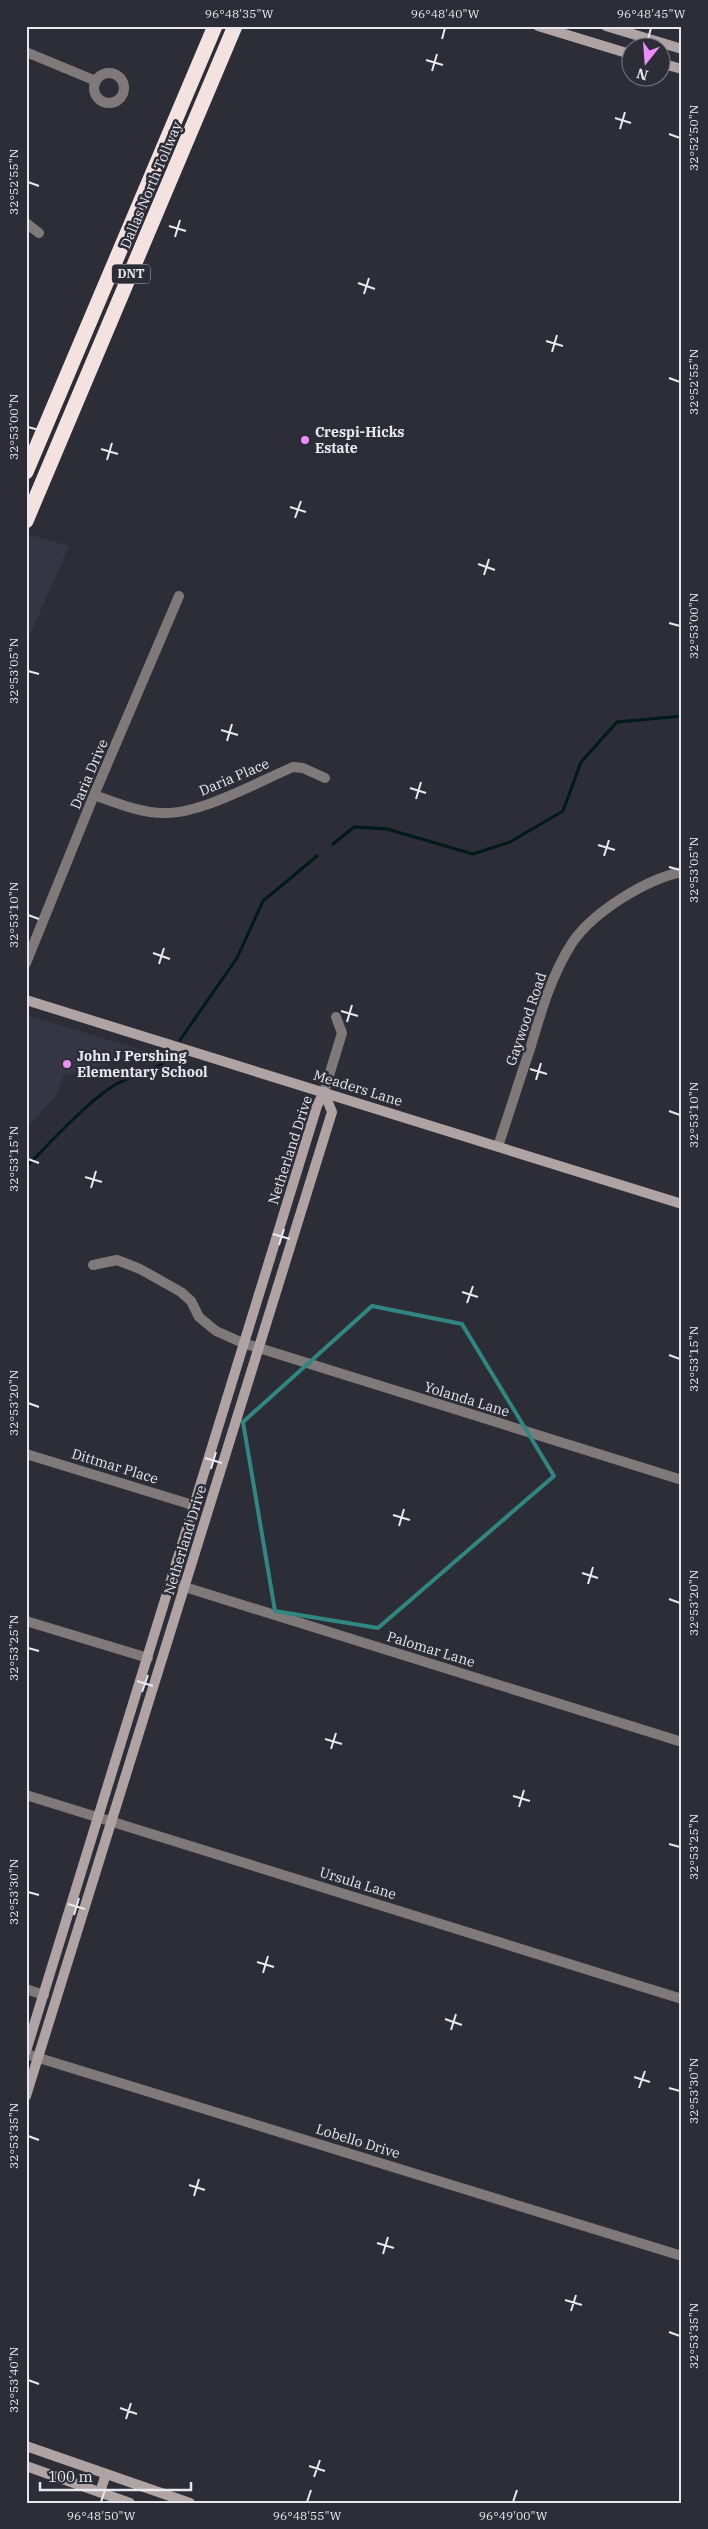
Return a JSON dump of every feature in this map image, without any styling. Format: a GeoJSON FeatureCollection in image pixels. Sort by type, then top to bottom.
{"type":"FeatureCollection","features":[{"type":"Feature","properties":{"kind":"highway","name":"Dallas North Tollway"},"geometry":{"type":"LineString","coordinates":[[26,472],[214,26]]}},
{"type":"Feature","properties":{"kind":"highway","name":"Dallas North Tollway"},"geometry":{"type":"LineString","coordinates":[[26,522],[235,26]]}},
{"type":"Feature","properties":{"kind":"street"},"geometry":{"type":"LineString","coordinates":[[538,26],[620,51]]}},
{"type":"Feature","properties":{"kind":"street"},"geometry":{"type":"LineString","coordinates":[[606,26],[682,49]]}},
{"type":"Feature","properties":{"kind":"street"},"geometry":{"type":"LineString","coordinates":[[26,52],[96,81]]}},
{"type":"Feature","properties":{"kind":"street"},"geometry":{"type":"LineString","coordinates":[[26,223],[39,233]]}},
{"type":"Feature","properties":{"kind":"street","name":"Daria Drive"},"geometry":{"type":"LineString","coordinates":[[26,963],[94,795],[179,596]]}},
{"type":"Feature","properties":{"kind":"street","name":"Daria Place"},"geometry":{"type":"LineString","coordinates":[[94,795],[132,808],[167,813],[203,806],[293,767],[302,768],[325,778]]}},
{"type":"Feature","properties":{"kind":"street","name":"Gaywood Road"},"geometry":{"type":"LineString","coordinates":[[498,1146],[548,989],[574,941],[592,922],[630,893],[659,878],[682,872]]}},
{"type":"Feature","properties":{"kind":"street","name":"Meaders Lane"},"geometry":{"type":"LineString","coordinates":[[26,1000],[682,1204]]}},
{"type":"Feature","properties":{"kind":"street"},"geometry":{"type":"LineString","coordinates":[[324,1092],[342,1033],[336,1017]]}},
{"type":"Feature","properties":{"kind":"street","name":"Netherland Drive"},"geometry":{"type":"LineString","coordinates":[[26,2052],[196,1506],[243,1343],[317,1106],[324,1092]]}},
{"type":"Feature","properties":{"kind":"street","name":"Netherland Drive"},"geometry":{"type":"LineString","coordinates":[[26,2096],[332,1112],[324,1092]]}},
{"type":"Feature","properties":{"kind":"street","name":"Yolanda Lane"},"geometry":{"type":"LineString","coordinates":[[94,1265],[117,1260],[140,1269],[181,1292],[191,1301],[199,1317],[216,1331],[243,1343],[682,1480]]}},
{"type":"Feature","properties":{"kind":"street","name":"Dittmar Place"},"geometry":{"type":"LineString","coordinates":[[26,1454],[196,1506]]}},
{"type":"Feature","properties":{"kind":"street","name":"Palomar Lane"},"geometry":{"type":"LineString","coordinates":[[172,1583],[682,1742]]}},
{"type":"Feature","properties":{"kind":"street"},"geometry":{"type":"LineString","coordinates":[[26,1621],[148,1658]]}},
{"type":"Feature","properties":{"kind":"street"},"geometry":{"type":"LineString","coordinates":[[135,1699],[149,1704]]}},
{"type":"Feature","properties":{"kind":"street","name":"Ursula Lane"},"geometry":{"type":"LineString","coordinates":[[26,1795],[682,1999]]}},
{"type":"Feature","properties":{"kind":"street"},"geometry":{"type":"LineString","coordinates":[[62,1934],[75,1939]]}},
{"type":"Feature","properties":{"kind":"street"},"geometry":{"type":"LineString","coordinates":[[26,1989],[44,1995]]}},
{"type":"Feature","properties":{"kind":"street","name":"Lobello Drive"},"geometry":{"type":"LineString","coordinates":[[26,2052],[682,2256]]}},
{"type":"Feature","properties":{"kind":"street"},"geometry":{"type":"LineString","coordinates":[[26,2446],[190,2503]]}},
{"type":"Feature","properties":{"kind":"street"},"geometry":{"type":"LineString","coordinates":[[26,2466],[130,2503]]}},
{"type":"Feature","properties":{"kind":"street"},"geometry":{"type":"LineString","coordinates":[[100,2492],[106,2474]]}},
{"type":"Feature","properties":{"kind":"highlighted area"},"geometry":{"type":"Polygon","coordinates":[[[372,1306],[462,1324],[554,1476],[378,1628],[275,1611],[243,1422],[372,1306]]]}},
{"type":"Feature","properties":{"kind":"shaded area"},"geometry":{"type":"Polygon","coordinates":[[[31,535],[69,546],[26,644],[26,546],[31,535]]]}},
{"type":"Feature","properties":{"kind":"shaded area","name":"John J Pershing Elementary School"},"geometry":{"type":"Polygon","coordinates":[[[26,1015],[152,1053],[64,1075],[56,1096],[26,1128],[26,1015]]]}},
{"type":"Feature","properties":{"kind":"waterway"},"geometry":{"type":"LineString","coordinates":[[333,844],[354,827],[387,829],[473,854],[510,842],[563,811],[581,762],[617,722],[682,716]]}},
{"type":"Feature","properties":{"kind":"waterway"},"geometry":{"type":"LineString","coordinates":[[180,1040],[237,958],[263,901],[317,856]]}},
{"type":"Feature","properties":{"kind":"waterway"},"geometry":{"type":"LineString","coordinates":[[26,1167],[68,1124],[102,1094],[121,1082],[153,1069],[174,1055]]}},
{"type":"Feature","properties":{"kind":"place","name":"Crespi-Hicks Estate"},"geometry":{"type":"Point","coordinates":[305,440]}},
{"type":"Feature","properties":{"kind":"place","name":"John J Pershing Elementary School"},"geometry":{"type":"Point","coordinates":[67,1064]}}]}
